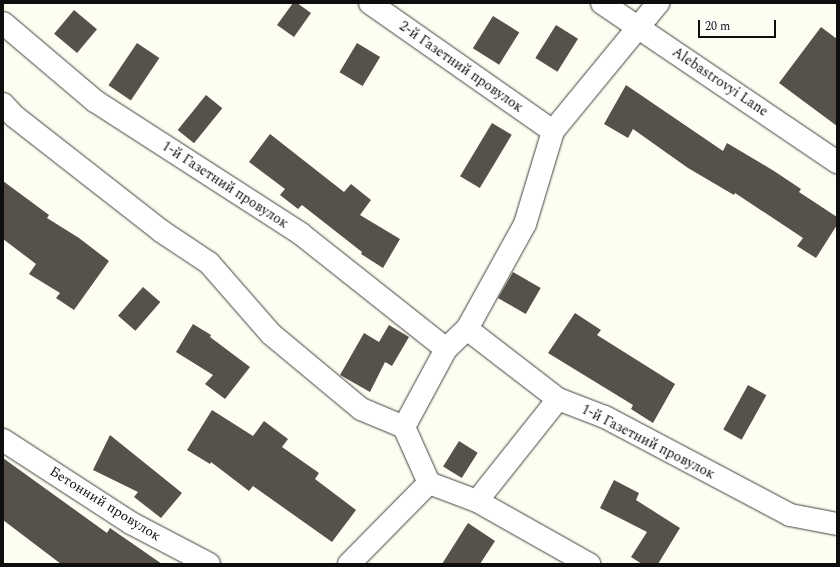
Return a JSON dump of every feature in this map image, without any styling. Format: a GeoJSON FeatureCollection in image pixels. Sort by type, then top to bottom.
{"type":"FeatureCollection","features":[{"type":"Feature","properties":{"kind":"street","name":"2-й Газетний провулок"},"geometry":{"type":"LineString","coordinates":[[370,3],[553,131]]}},
{"type":"Feature","properties":{"kind":"street","name":"Alebastrovyi Lane"},"geometry":{"type":"LineString","coordinates":[[602,3],[640,27],[837,162]]}},
{"type":"Feature","properties":{"kind":"street"},"geometry":{"type":"LineString","coordinates":[[404,427],[446,349],[467,329],[525,224],[553,131],[640,27],[658,3]]}},
{"type":"Feature","properties":{"kind":"street","name":"1-й Газетний провулок"},"geometry":{"type":"LineString","coordinates":[[3,23],[95,101],[301,234],[446,349]]}},
{"type":"Feature","properties":{"kind":"street"},"geometry":{"type":"LineString","coordinates":[[3,104],[14,116],[161,231],[209,263],[271,334],[361,408],[404,427],[429,483],[477,501],[589,564]]}},
{"type":"Feature","properties":{"kind":"street","name":"1-й Газетний провулок"},"geometry":{"type":"LineString","coordinates":[[467,329],[558,399],[605,417],[790,515],[837,524]]}},
{"type":"Feature","properties":{"kind":"street"},"geometry":{"type":"LineString","coordinates":[[477,501],[558,399]]}},
{"type":"Feature","properties":{"kind":"street","name":"Бетонний провулок"},"geometry":{"type":"LineString","coordinates":[[3,440],[131,523],[209,564]]}},
{"type":"Feature","properties":{"kind":"street"},"geometry":{"type":"LineString","coordinates":[[349,564],[429,483]]}},
{"type":"Feature","properties":{"kind":"building"},"geometry":{"type":"Polygon","coordinates":[[[293,3],[297,3],[311,13],[294,37],[277,25],[293,3]]]}},
{"type":"Feature","properties":{"kind":"building"},"geometry":{"type":"Polygon","coordinates":[[[74,10],[97,29],[77,53],[54,34],[74,10]]]}},
{"type":"Feature","properties":{"kind":"building"},"geometry":{"type":"Polygon","coordinates":[[[493,16],[519,32],[499,65],[473,48],[493,16]]]}},
{"type":"Feature","properties":{"kind":"building"},"geometry":{"type":"Polygon","coordinates":[[[556,25],[578,39],[557,72],[535,58],[556,25]]]}},
{"type":"Feature","properties":{"kind":"building"},"geometry":{"type":"Polygon","coordinates":[[[821,27],[837,39],[837,126],[779,83],[821,27]]]}},
{"type":"Feature","properties":{"kind":"building"},"geometry":{"type":"Polygon","coordinates":[[[137,43],[159,58],[131,100],[108,85],[137,43]]]}},
{"type":"Feature","properties":{"kind":"building"},"geometry":{"type":"Polygon","coordinates":[[[357,43],[380,57],[363,86],[339,72],[357,43]]]}},
{"type":"Feature","properties":{"kind":"building"},"geometry":{"type":"Polygon","coordinates":[[[626,85],[723,151],[727,143],[774,171],[801,189],[799,192],[837,217],[837,225],[816,258],[797,246],[803,238],[735,193],[734,195],[688,168],[633,129],[628,138],[604,124],[626,85]]]}},
{"type":"Feature","properties":{"kind":"building"},"geometry":{"type":"Polygon","coordinates":[[[206,95],[222,108],[194,143],[178,130],[206,95]]]}},
{"type":"Feature","properties":{"kind":"building"},"geometry":{"type":"Polygon","coordinates":[[[492,123],[512,135],[480,188],[460,176],[492,123]]]}},
{"type":"Feature","properties":{"kind":"building"},"geometry":{"type":"Polygon","coordinates":[[[270,134],[344,192],[351,184],[371,200],[360,215],[400,239],[383,268],[361,254],[362,252],[302,205],[298,209],[280,195],[285,189],[249,162],[270,134]]]}},
{"type":"Feature","properties":{"kind":"building"},"geometry":{"type":"Polygon","coordinates":[[[3,181],[49,215],[47,218],[79,238],[109,261],[74,310],[56,298],[60,293],[29,274],[36,264],[3,239],[3,181]]]}},
{"type":"Feature","properties":{"kind":"building"},"geometry":{"type":"Polygon","coordinates":[[[513,272],[541,288],[526,314],[498,298],[513,272]]]}},
{"type":"Feature","properties":{"kind":"building"},"geometry":{"type":"Polygon","coordinates":[[[143,287],[160,302],[135,331],[118,316],[143,287]]]}},
{"type":"Feature","properties":{"kind":"building"},"geometry":{"type":"Polygon","coordinates":[[[575,313],[601,330],[597,335],[675,384],[653,423],[631,409],[633,405],[548,353],[575,313]]]}},
{"type":"Feature","properties":{"kind":"building"},"geometry":{"type":"Polygon","coordinates":[[[193,324],[211,335],[210,337],[250,367],[225,399],[205,384],[213,375],[176,352],[193,324]]]}},
{"type":"Feature","properties":{"kind":"building"},"geometry":{"type":"Polygon","coordinates":[[[389,325],[409,337],[392,366],[385,362],[370,392],[340,375],[364,333],[379,342],[389,325]]]}},
{"type":"Feature","properties":{"kind":"building"},"geometry":{"type":"Polygon","coordinates":[[[748,385],[766,395],[742,440],[723,430],[748,385]]]}},
{"type":"Feature","properties":{"kind":"building"},"geometry":{"type":"Polygon","coordinates":[[[212,410],[253,436],[264,421],[288,439],[282,447],[319,473],[315,479],[356,510],[332,542],[253,486],[249,491],[211,462],[210,464],[187,450],[212,410]]]}},
{"type":"Feature","properties":{"kind":"building"},"geometry":{"type":"Polygon","coordinates":[[[110,435],[182,493],[161,518],[134,497],[138,492],[93,470],[110,435]]]}},
{"type":"Feature","properties":{"kind":"building"},"geometry":{"type":"Polygon","coordinates":[[[459,441],[478,453],[462,478],[443,466],[459,441]]]}},
{"type":"Feature","properties":{"kind":"building"},"geometry":{"type":"Polygon","coordinates":[[[3,458],[107,533],[110,528],[162,564],[61,564],[3,520],[3,458]]]}},
{"type":"Feature","properties":{"kind":"building"},"geometry":{"type":"Polygon","coordinates":[[[614,480],[639,493],[636,500],[680,528],[658,564],[642,564],[631,557],[647,532],[600,508],[614,480]]]}},
{"type":"Feature","properties":{"kind":"building"},"geometry":{"type":"Polygon","coordinates":[[[468,523],[495,541],[480,564],[442,564],[468,523]]]}}]}
